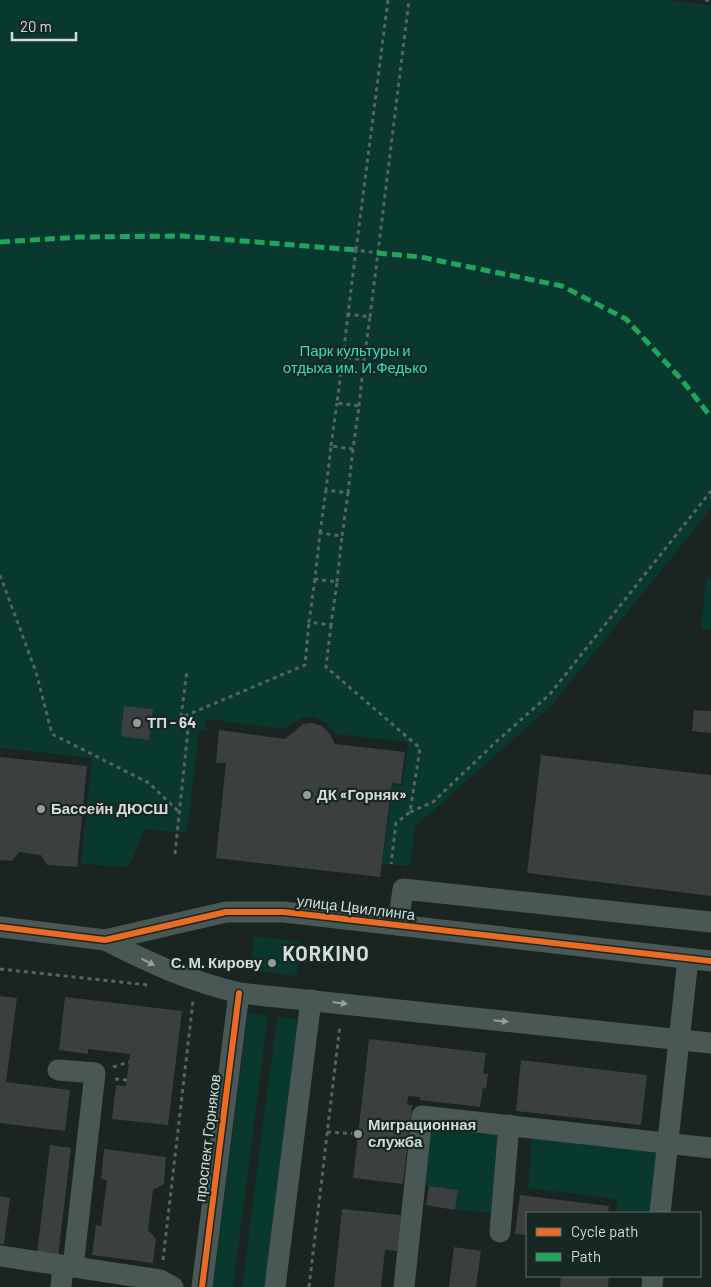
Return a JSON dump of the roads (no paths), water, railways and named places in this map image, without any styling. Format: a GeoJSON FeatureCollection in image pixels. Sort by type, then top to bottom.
{"type":"FeatureCollection","features":[{"type":"Feature","properties":{"kind":"street"},"geometry":{"type":"LineString","coordinates":[[398,925],[403,888],[711,922]]}},
{"type":"Feature","properties":{"kind":"street","name":"улица Цвиллинга"},"geometry":{"type":"LineString","coordinates":[[104,940],[226,912],[284,912],[711,961]]}},
{"type":"Feature","properties":{"kind":"street","name":"улица Цвиллинга"},"geometry":{"type":"LineString","coordinates":[[0,927],[104,940],[163,969],[202,983],[239,993],[711,1043]]}},
{"type":"Feature","properties":{"kind":"street"},"geometry":{"type":"LineString","coordinates":[[660,1212],[688,959]]}},
{"type":"Feature","properties":{"kind":"street","name":"проспект Горняков"},"geometry":{"type":"LineString","coordinates":[[202,1287],[239,993]]}},
{"type":"Feature","properties":{"kind":"street"},"geometry":{"type":"LineString","coordinates":[[275,1287],[311,1000]]}},
{"type":"Feature","properties":{"kind":"street"},"geometry":{"type":"LineString","coordinates":[[58,1070],[95,1073],[68,1266],[61,1287]]}},
{"type":"Feature","properties":{"kind":"street"},"geometry":{"type":"LineString","coordinates":[[404,1287],[422,1116],[711,1148]]}},
{"type":"Feature","properties":{"kind":"street"},"geometry":{"type":"LineString","coordinates":[[500,1232],[509,1125]]}},
{"type":"Feature","properties":{"kind":"street"},"geometry":{"type":"LineString","coordinates":[[0,1256],[166,1283]]}},
{"type":"Feature","properties":{"kind":"place","name":"ТП - 64"},"geometry":{"type":"Point","coordinates":[137,723]}},
{"type":"Feature","properties":{"kind":"place","name":"ДК «Горняк»"},"geometry":{"type":"Point","coordinates":[307,795]}},
{"type":"Feature","properties":{"kind":"place","name":"Бассейн ДЮСШ"},"geometry":{"type":"Point","coordinates":[41,809]}},
{"type":"Feature","properties":{"kind":"place","name":"С. М. Кирову"},"geometry":{"type":"Point","coordinates":[272,963]}},
{"type":"Feature","properties":{"kind":"place","name":"Миграционная служба"},"geometry":{"type":"Point","coordinates":[358,1134]}},
{"type":"Feature","properties":{"kind":"district","name":"KORKINO"},"geometry":{"type":"Point","coordinates":[326,954]}},
{"type":"Feature","properties":{"kind":"park label","name":"Парк культуры и отдыха им. И.Федько"},"geometry":{"type":"Point","coordinates":[355,360]}}]}
